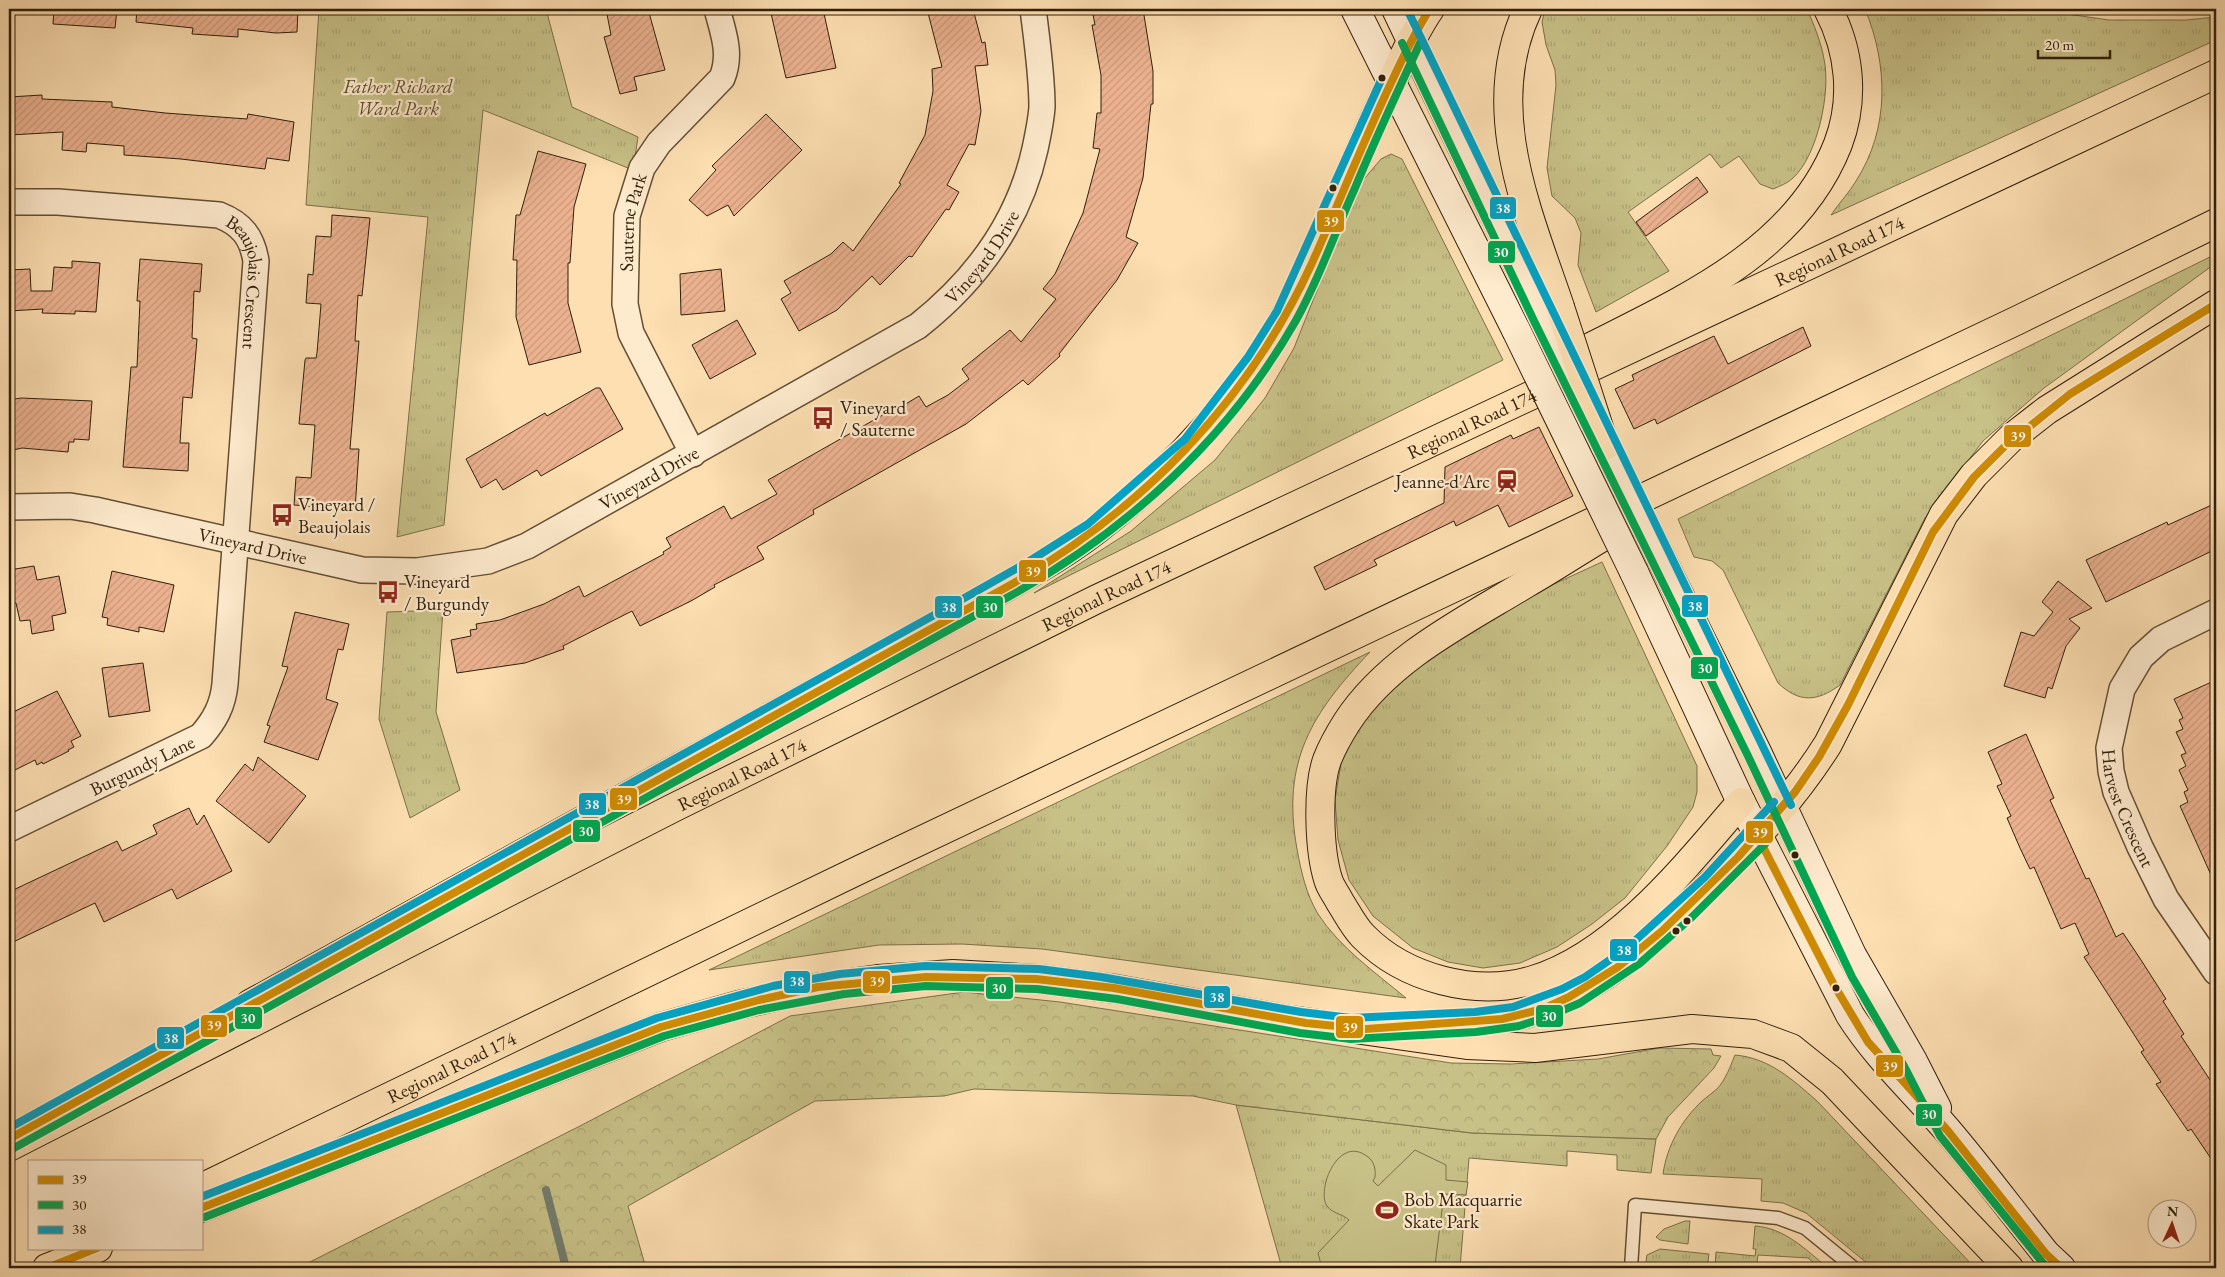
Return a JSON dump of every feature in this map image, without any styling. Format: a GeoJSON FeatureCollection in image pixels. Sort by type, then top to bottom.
{"type":"FeatureCollection","features":[{"type":"Feature","properties":{"kind":"highway"},"geometry":{"type":"LineString","coordinates":[[9,1139],[950,618],[1033,571],[1094,532],[1192,446],[1256,363],[1286,316],[1311,265],[1411,39],[1430,9]]}},
{"type":"Feature","properties":{"kind":"highway"},"geometry":{"type":"LineString","coordinates":[[1528,9],[1514,50],[1508,86],[1508,130],[1516,174],[1551,312],[1605,446]]}},
{"type":"Feature","properties":{"kind":"highway"},"geometry":{"type":"LineString","coordinates":[[1234,534],[1687,297],[1738,266],[1773,238],[1803,207],[1830,165],[1845,126],[1849,91],[1847,60],[1839,31],[1828,9]]}},
{"type":"Feature","properties":{"kind":"highway","name":"Regional Road 174"},"geometry":{"type":"LineString","coordinates":[[9,1147],[675,807],[1096,599],[2216,74]]}},
{"type":"Feature","properties":{"kind":"highway","name":"Regional Road 174"},"geometry":{"type":"LineString","coordinates":[[202,1188],[861,869],[2018,320],[2216,223]]}},
{"type":"Feature","properties":{"kind":"highway"},"geometry":{"type":"LineString","coordinates":[[1351,1029],[1490,1022],[1542,1009],[1577,993],[1606,976],[1670,925],[1758,837],[1782,809],[1828,744],[1944,514],[1974,475],[2011,438],[2047,410],[2216,304]]}},
{"type":"Feature","properties":{"kind":"highway"},"geometry":{"type":"LineString","coordinates":[[1741,802],[1661,891],[1614,936],[1572,964],[1533,980],[1494,987],[1456,984],[1420,973],[1393,960],[1363,936],[1328,880],[1320,807],[1327,760],[1346,723],[1372,689],[1405,660],[1451,629],[1627,522],[2018,320]]}},
{"type":"Feature","properties":{"kind":"highway"},"geometry":{"type":"LineString","coordinates":[[202,1208],[661,1027],[739,1005],[814,988],[878,979],[954,974],[1039,979],[1116,989],[1284,1019],[1427,1040],[1498,1047],[1565,1046],[1636,1034],[1692,1029],[1731,1030],[1769,1039],[1803,1056],[1832,1081],[2009,1268]]}},
{"type":"Feature","properties":{"kind":"highway"},"geometry":{"type":"LineString","coordinates":[[34,1268],[72,1250]]}},
{"type":"Feature","properties":{"kind":"highway"},"geometry":{"type":"LineString","coordinates":[[47,1268],[93,1250]]}},
{"type":"Feature","properties":{"kind":"main road"},"geometry":{"type":"LineString","coordinates":[[1355,9],[1579,457],[1741,802],[1834,985],[1868,1042],[1948,1132],[2046,1254],[2061,1268]]}},
{"type":"Feature","properties":{"kind":"main road"},"geometry":{"type":"LineString","coordinates":[[1396,9],[1551,312]]}},
{"type":"Feature","properties":{"kind":"main road"},"geometry":{"type":"LineString","coordinates":[[1605,446],[1852,955],[1913,1061],[1948,1132]]}},
{"type":"Feature","properties":{"kind":"street","name":"Sauterne Park"},"geometry":{"type":"LineString","coordinates":[[693,454],[631,333],[625,304],[627,216],[642,168],[659,142],[722,78],[728,54],[717,9]]}},
{"type":"Feature","properties":{"kind":"street","name":"Vineyard Drive"},"geometry":{"type":"LineString","coordinates":[[9,507],[70,506],[95,510],[362,570],[417,571],[488,562],[527,546],[559,530],[918,326],[958,292],[978,270],[1012,217],[1031,168],[1042,109],[1033,9]]}},
{"type":"Feature","properties":{"kind":"street","name":"Beaujolais Crescent"},"geometry":{"type":"LineString","coordinates":[[9,202],[58,202],[219,215],[232,220],[246,231],[253,244],[256,261],[234,541]]}},
{"type":"Feature","properties":{"kind":"street","name":"Burgundy Lane"},"geometry":{"type":"LineString","coordinates":[[9,829],[201,736],[210,725],[223,699],[234,541]]}},
{"type":"Feature","properties":{"kind":"street","name":"Harvest Crescent"},"geometry":{"type":"LineString","coordinates":[[2216,612],[2162,639],[2141,657],[2122,689],[2109,748],[2111,771],[2116,792],[2140,846],[2166,899],[2216,972]]}},
{"type":"Feature","properties":{"kind":"lane"},"geometry":{"type":"LineString","coordinates":[[1631,1268],[1635,1204],[1761,1215],[1792,1222],[1817,1237],[1854,1268]]}},
{"type":"Feature","properties":{"kind":"green space","name":"Father Richard Ward Park"},"geometry":{"type":"Polygon","coordinates":[[[319,9],[546,9],[572,107],[638,137],[633,170],[483,110],[444,525],[397,537],[428,217],[306,205],[319,9]]]}},
{"type":"Feature","properties":{"kind":"green space"},"geometry":{"type":"Polygon","coordinates":[[[1545,9],[1807,9],[1815,27],[1824,59],[1826,88],[1816,139],[1802,168],[1793,178],[1773,189],[1760,184],[1739,156],[1721,168],[1710,154],[1628,212],[1669,271],[1596,312],[1578,265],[1581,233],[1575,218],[1552,196],[1547,168],[1556,85],[1555,70],[1546,45],[1542,22],[1545,9]]]}},
{"type":"Feature","properties":{"kind":"green space"},"geometry":{"type":"Polygon","coordinates":[[[1865,9],[2032,9],[2109,20],[2186,20],[2216,17],[2216,40],[1831,215],[1853,185],[1867,161],[1875,140],[1880,118],[1882,96],[1878,52],[1873,30],[1865,9]]]}},
{"type":"Feature","properties":{"kind":"green space"},"geometry":{"type":"Polygon","coordinates":[[[1391,154],[1402,159],[1503,360],[1034,593],[1131,531],[1215,460],[1265,398],[1294,348],[1359,185],[1381,159],[1391,154]]]}},
{"type":"Feature","properties":{"kind":"green space"},"geometry":{"type":"Polygon","coordinates":[[[2216,254],[2216,263],[2044,388],[1983,441],[1925,518],[1840,685],[1824,695],[1808,698],[1793,694],[1778,683],[1723,570],[1712,561],[1694,557],[1678,519],[2216,254]]]}},
{"type":"Feature","properties":{"kind":"green space"},"geometry":{"type":"Polygon","coordinates":[[[1602,562],[1697,766],[1697,792],[1693,807],[1667,846],[1625,898],[1592,924],[1557,947],[1520,963],[1483,968],[1448,962],[1413,948],[1373,916],[1349,880],[1338,840],[1335,800],[1341,763],[1358,724],[1387,685],[1517,601],[1602,562]]]}},
{"type":"Feature","properties":{"kind":"green space"},"geometry":{"type":"Polygon","coordinates":[[[443,610],[436,712],[460,790],[410,818],[379,719],[387,612],[443,610]]]}},
{"type":"Feature","properties":{"kind":"green space"},"geometry":{"type":"Polygon","coordinates":[[[1370,652],[1332,696],[1317,718],[1306,740],[1298,764],[1294,790],[1293,818],[1302,874],[1310,899],[1318,914],[1348,949],[1406,998],[1042,949],[962,944],[879,945],[709,970],[1370,652]]]}},
{"type":"Feature","properties":{"kind":"green space"},"geometry":{"type":"Polygon","coordinates":[[[964,992],[1060,1002],[1451,1063],[1511,1064],[1598,1059],[1659,1048],[1711,1049],[1713,1055],[1721,1056],[1714,1068],[1668,1117],[1656,1139],[1472,1133],[1236,1105],[1193,1096],[974,1089],[944,1096],[815,1101],[628,1206],[646,1268],[298,1268],[580,1126],[790,1016],[964,992]]]}},
{"type":"Feature","properties":{"kind":"green space"},"geometry":{"type":"Polygon","coordinates":[[[1735,1055],[1759,1060],[1769,1065],[1789,1078],[1817,1101],[1975,1268],[1873,1268],[1806,1213],[1783,1203],[1761,1201],[1762,1179],[1663,1174],[1676,1134],[1694,1109],[1720,1085],[1728,1073],[1735,1055]]]}},
{"type":"Feature","properties":{"kind":"green space"},"geometry":{"type":"Polygon","coordinates":[[[1236,1105],[1472,1133],[1656,1139],[1651,1173],[1617,1170],[1617,1155],[1567,1151],[1567,1166],[1469,1158],[1460,1268],[1282,1268],[1236,1105]]]}},
{"type":"Feature","properties":{"kind":"green space","name":"Bob Macquarrie Skate Park"},"geometry":{"type":"Polygon","coordinates":[[[1415,1150],[1446,1165],[1446,1180],[1468,1182],[1466,1195],[1444,1194],[1435,1265],[1427,1268],[1322,1268],[1318,1253],[1349,1220],[1329,1209],[1324,1199],[1327,1178],[1339,1158],[1347,1152],[1357,1152],[1368,1157],[1375,1169],[1373,1181],[1378,1186],[1415,1150]]]}},
{"type":"Feature","properties":{"kind":"green space"},"geometry":{"type":"Polygon","coordinates":[[[1690,1221],[1688,1244],[1660,1240],[1656,1237],[1664,1229],[1690,1221]]]}},
{"type":"Feature","properties":{"kind":"green space"},"geometry":{"type":"Polygon","coordinates":[[[1755,1226],[1785,1235],[1828,1268],[1820,1268],[1808,1258],[1758,1255],[1756,1268],[1715,1268],[1716,1252],[1755,1256],[1756,1249],[1753,1249],[1755,1226]]]}},
{"type":"Feature","properties":{"kind":"green space"},"geometry":{"type":"Polygon","coordinates":[[[1660,1249],[1709,1254],[1707,1268],[1645,1268],[1647,1255],[1660,1249]]]}},
{"type":"Feature","properties":{"kind":"building"},"geometry":{"type":"Polygon","coordinates":[[[54,9],[117,9],[115,28],[53,24],[54,9]]]}},
{"type":"Feature","properties":{"kind":"building"},"geometry":{"type":"Polygon","coordinates":[[[137,9],[298,9],[297,32],[276,33],[238,29],[238,37],[192,34],[193,28],[136,22],[137,9]]]}},
{"type":"Feature","properties":{"kind":"building"},"geometry":{"type":"Polygon","coordinates":[[[606,9],[648,9],[665,70],[634,77],[637,90],[620,94],[604,37],[611,35],[606,9]]]}},
{"type":"Feature","properties":{"kind":"building"},"geometry":{"type":"Polygon","coordinates":[[[770,9],[823,9],[836,68],[786,78],[770,9]]]}},
{"type":"Feature","properties":{"kind":"building"},"geometry":{"type":"Polygon","coordinates":[[[927,9],[973,9],[982,43],[985,42],[988,65],[975,66],[981,111],[975,145],[969,144],[947,185],[959,192],[949,210],[946,209],[912,257],[909,256],[880,285],[872,276],[837,310],[799,331],[781,299],[791,293],[784,281],[831,254],[843,242],[853,251],[901,184],[899,183],[925,135],[933,91],[932,69],[942,67],[927,9]]]}},
{"type":"Feature","properties":{"kind":"building"},"geometry":{"type":"Polygon","coordinates":[[[1092,9],[1143,9],[1153,71],[1153,104],[1151,104],[1143,178],[1126,237],[1138,243],[1117,280],[1059,354],[1060,356],[1028,385],[1023,380],[966,424],[813,510],[814,514],[757,547],[764,559],[714,585],[715,587],[691,601],[640,626],[632,611],[563,646],[564,649],[525,663],[457,673],[451,640],[471,636],[470,630],[477,629],[476,624],[500,620],[544,604],[579,586],[584,597],[664,554],[663,552],[671,547],[666,538],[724,506],[731,519],[777,494],[768,480],[888,412],[889,414],[919,396],[926,407],[948,395],[969,379],[962,369],[1010,330],[1021,342],[1056,299],[1043,289],[1055,274],[1083,213],[1100,149],[1093,148],[1097,113],[1101,113],[1101,75],[1092,25],[1095,25],[1092,9]]]}},
{"type":"Feature","properties":{"kind":"building"},"geometry":{"type":"Polygon","coordinates":[[[42,95],[42,99],[112,102],[112,107],[165,113],[247,119],[248,114],[294,122],[289,161],[267,158],[265,169],[181,159],[124,155],[124,146],[87,143],[86,152],[62,150],[63,132],[9,135],[9,97],[42,95]]]}},
{"type":"Feature","properties":{"kind":"building"},"geometry":{"type":"Polygon","coordinates":[[[766,114],[802,150],[734,216],[728,205],[707,216],[689,200],[716,170],[712,166],[766,114]]]}},
{"type":"Feature","properties":{"kind":"building"},"geometry":{"type":"Polygon","coordinates":[[[538,151],[586,164],[574,207],[570,263],[568,263],[568,303],[581,352],[529,365],[516,317],[517,260],[513,260],[516,215],[520,215],[538,151]]]}},
{"type":"Feature","properties":{"kind":"building"},"geometry":{"type":"Polygon","coordinates":[[[1697,177],[1708,192],[1646,236],[1636,222],[1697,177]]]}},
{"type":"Feature","properties":{"kind":"building"},"geometry":{"type":"Polygon","coordinates":[[[332,215],[370,218],[362,296],[358,295],[355,341],[359,341],[350,449],[359,449],[355,510],[294,505],[296,477],[311,478],[315,425],[299,424],[305,360],[306,358],[316,358],[321,304],[306,303],[308,274],[313,275],[316,236],[331,237],[332,215]]]}},
{"type":"Feature","properties":{"kind":"building"},"geometry":{"type":"Polygon","coordinates":[[[140,259],[202,264],[200,292],[194,291],[192,338],[197,339],[192,398],[183,397],[180,443],[189,443],[188,471],[123,467],[131,367],[137,367],[140,301],[137,301],[140,259]]]}},
{"type":"Feature","properties":{"kind":"building"},"geometry":{"type":"Polygon","coordinates":[[[72,261],[100,263],[96,312],[75,311],[75,314],[42,313],[43,309],[9,311],[9,270],[30,269],[31,291],[52,291],[54,267],[72,268],[72,261]]]}},
{"type":"Feature","properties":{"kind":"building"},"geometry":{"type":"Polygon","coordinates":[[[721,269],[725,311],[681,315],[680,274],[721,269]]]}},
{"type":"Feature","properties":{"kind":"building"},"geometry":{"type":"Polygon","coordinates":[[[737,320],[756,354],[710,379],[692,345],[737,320]]]}},
{"type":"Feature","properties":{"kind":"building"},"geometry":{"type":"Polygon","coordinates":[[[1803,327],[1811,346],[1657,424],[1655,419],[1634,429],[1615,389],[1634,380],[1632,375],[1714,336],[1728,364],[1803,327]]]}},
{"type":"Feature","properties":{"kind":"building"},"geometry":{"type":"Polygon","coordinates":[[[596,388],[600,388],[623,429],[541,476],[537,470],[503,490],[496,479],[481,488],[466,459],[545,413],[547,416],[596,388]]]}},
{"type":"Feature","properties":{"kind":"building"},"geometry":{"type":"Polygon","coordinates":[[[21,398],[92,401],[89,440],[74,439],[74,442],[69,442],[68,452],[22,448],[9,451],[9,400],[21,398]]]}},
{"type":"Feature","properties":{"kind":"building"},"geometry":{"type":"Polygon","coordinates":[[[1539,427],[1573,496],[1509,527],[1498,505],[1456,526],[1454,521],[1374,560],[1377,565],[1325,590],[1314,567],[1444,503],[1445,467],[1511,435],[1513,439],[1539,427]]]}},
{"type":"Feature","properties":{"kind":"building"},"geometry":{"type":"Polygon","coordinates":[[[2216,503],[2216,549],[2106,602],[2086,560],[2167,522],[2168,525],[2216,503]]]}},
{"type":"Feature","properties":{"kind":"building"},"geometry":{"type":"Polygon","coordinates":[[[34,566],[37,580],[59,576],[66,613],[52,616],[54,630],[32,634],[30,620],[20,621],[16,603],[13,603],[9,570],[34,566]]]}},
{"type":"Feature","properties":{"kind":"building"},"geometry":{"type":"Polygon","coordinates":[[[112,571],[174,585],[164,632],[139,627],[139,632],[107,625],[108,618],[102,617],[112,571]]]}},
{"type":"Feature","properties":{"kind":"building"},"geometry":{"type":"Polygon","coordinates":[[[2058,581],[2092,608],[2069,619],[2080,628],[2066,646],[2052,689],[2048,687],[2045,698],[2004,686],[2021,632],[2034,636],[2053,612],[2042,602],[2058,581]]]}},
{"type":"Feature","properties":{"kind":"building"},"geometry":{"type":"Polygon","coordinates":[[[295,612],[349,624],[343,650],[338,649],[326,699],[338,703],[318,760],[264,742],[270,726],[267,725],[288,667],[282,666],[295,612]]]}},
{"type":"Feature","properties":{"kind":"building"},"geometry":{"type":"Polygon","coordinates":[[[143,663],[150,711],[109,717],[102,668],[143,663]]]}},
{"type":"Feature","properties":{"kind":"building"},"geometry":{"type":"Polygon","coordinates":[[[2216,680],[2216,886],[2180,806],[2188,802],[2184,792],[2188,790],[2179,770],[2186,766],[2181,755],[2186,753],[2176,732],[2183,729],[2179,720],[2183,718],[2174,699],[2216,680]]]}},
{"type":"Feature","properties":{"kind":"building"},"geometry":{"type":"Polygon","coordinates":[[[57,691],[81,736],[71,741],[74,747],[69,751],[43,764],[42,762],[37,765],[35,760],[9,773],[9,714],[57,691]]]}},
{"type":"Feature","properties":{"kind":"building"},"geometry":{"type":"Polygon","coordinates":[[[2026,734],[2054,798],[2050,800],[2086,879],[2089,878],[2116,937],[2123,933],[2141,960],[2166,999],[2163,1001],[2184,1034],[2181,1036],[2216,1089],[2216,1166],[2191,1129],[2188,1131],[2156,1084],[2161,1082],[2141,1052],[2144,1050],[2084,957],[2089,954],[2075,923],[2061,929],[2034,867],[2030,869],[2020,848],[2007,818],[2011,816],[1997,786],[2002,784],[1988,752],[2026,734]]]}},
{"type":"Feature","properties":{"kind":"building"},"geometry":{"type":"Polygon","coordinates":[[[258,757],[306,796],[269,843],[216,801],[245,764],[253,771],[258,757]]]}},
{"type":"Feature","properties":{"kind":"building"},"geometry":{"type":"Polygon","coordinates":[[[189,808],[197,825],[204,815],[232,871],[177,899],[172,889],[104,922],[95,903],[9,944],[9,892],[117,841],[122,851],[157,834],[153,825],[189,808]]]}},
{"type":"Feature","properties":{"kind":"waterway"},"geometry":{"type":"LineString","coordinates":[[546,1190],[566,1268]]}},
{"type":"Feature","properties":{"kind":"transit line","name":"38"},"geometry":{"type":"LineString","coordinates":[[1407,9],[1791,805]]}},
{"type":"Feature","properties":{"kind":"transit line","name":"39"},"geometry":{"type":"LineString","coordinates":[[9,1139],[1005,588],[1054,558],[1100,525],[1144,489],[1185,450],[1222,408],[1256,362],[1286,314],[1312,263],[1381,105],[1409,45],[1430,9]]}},
{"type":"Feature","properties":{"kind":"transit line","name":"30"},"geometry":{"type":"LineString","coordinates":[[1402,43],[1534,321],[1748,756],[1852,977],[1904,1066],[1940,1136],[2047,1268]]}},
{"type":"Feature","properties":{"kind":"transit line","name":"30"},"geometry":{"type":"LineString","coordinates":[[14,1148],[1010,596],[1053,570],[1134,512],[1206,443],[1239,405],[1268,365],[1295,322],[1319,273],[1370,151],[1420,43]]}},
{"type":"Feature","properties":{"kind":"transit line","name":"38"},"geometry":{"type":"LineString","coordinates":[[9,1128],[945,609],[1028,562],[1088,524],[1185,439],[1248,357],[1277,311],[1382,78]]}},
{"type":"Feature","properties":{"kind":"transit line","name":"39"},"geometry":{"type":"LineString","coordinates":[[202,1208],[661,1027],[759,1000],[818,987],[926,977],[1036,979],[1114,988],[1306,1023],[1366,1029],[1502,1019],[1543,1009],[1569,997],[1618,967],[1662,931],[1738,857],[1795,792],[1819,757],[1848,705],[1933,532],[1974,477],[2004,447],[2070,394],[2216,304]]}},
{"type":"Feature","properties":{"kind":"transit line","name":"38"},"geometry":{"type":"LineString","coordinates":[[202,1197],[657,1018],[773,986],[840,974],[925,966],[1039,969],[1101,977],[1301,1012],[1351,1018],[1475,1012],[1513,1007],[1562,989],[1585,977],[1627,948],[1705,877],[1774,802]]}},
{"type":"Feature","properties":{"kind":"transit line","name":"39"},"geometry":{"type":"LineString","coordinates":[[1758,837],[1834,985],[1868,1042],[1948,1131],[2046,1254],[2061,1268]]}},
{"type":"Feature","properties":{"kind":"transit line","name":"30"},"geometry":{"type":"LineString","coordinates":[[205,1217],[664,1036],[759,1010],[844,994],[926,986],[1037,989],[1117,999],[1300,1033],[1351,1039],[1476,1032],[1519,1026],[1580,1003],[1639,964],[1691,918],[1765,844]]}},
{"type":"Feature","properties":{"kind":"transit line","name":"39"},"geometry":{"type":"LineString","coordinates":[[47,1268],[92,1250]]}},
{"type":"Feature","properties":{"kind":"place","name":"Vineyard / Sauterne"},"geometry":{"type":"Point","coordinates":[823,418]}},
{"type":"Feature","properties":{"kind":"place","name":"Jeanne-d'Arc"},"geometry":{"type":"Point","coordinates":[1507,481]}},
{"type":"Feature","properties":{"kind":"place","name":"Vineyard / Beaujolais"},"geometry":{"type":"Point","coordinates":[282,515]}},
{"type":"Feature","properties":{"kind":"place","name":"Vineyard / Burgundy"},"geometry":{"type":"Point","coordinates":[388,592]}},
{"type":"Feature","properties":{"kind":"place","name":"Bob Macquarrie Skate Park"},"geometry":{"type":"Point","coordinates":[1387,1210]}}]}
